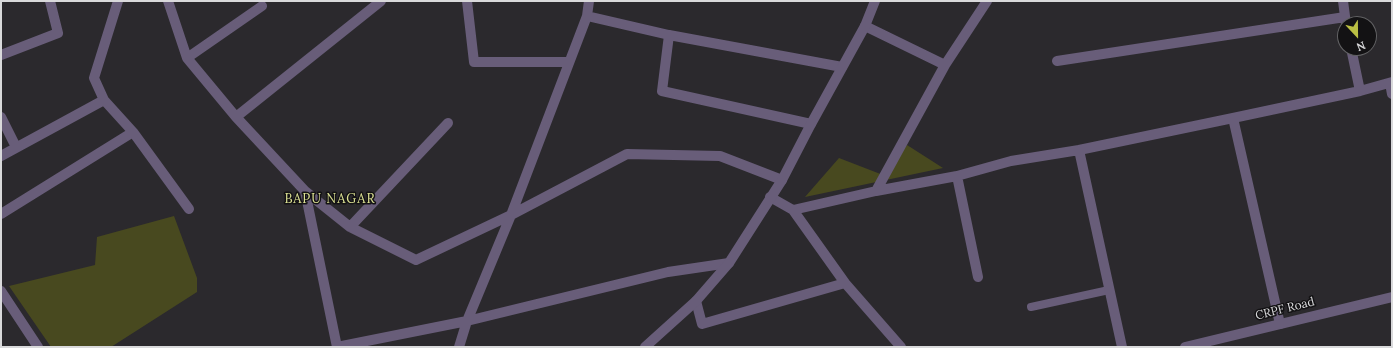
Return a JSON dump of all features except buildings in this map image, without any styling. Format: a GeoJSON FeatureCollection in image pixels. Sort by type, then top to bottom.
{"type":"FeatureCollection","features":[{"type":"Feature","properties":{"kind":"street"},"geometry":{"type":"LineString","coordinates":[[1,55],[58,33],[50,1]]}},
{"type":"Feature","properties":{"kind":"street"},"geometry":{"type":"LineString","coordinates":[[118,1],[94,78],[104,100],[133,132],[189,209]]}},
{"type":"Feature","properties":{"kind":"street"},"geometry":{"type":"LineString","coordinates":[[168,1],[187,58],[236,117],[305,191],[350,227],[416,260],[511,215],[627,154],[720,156],[782,180]]}},
{"type":"Feature","properties":{"kind":"street"},"geometry":{"type":"LineString","coordinates":[[236,117],[381,1]]}},
{"type":"Feature","properties":{"kind":"street"},"geometry":{"type":"LineString","coordinates":[[467,1],[474,62],[569,62]]}},
{"type":"Feature","properties":{"kind":"street"},"geometry":{"type":"LineString","coordinates":[[459,347],[467,322],[511,215],[587,16],[589,1]]}},
{"type":"Feature","properties":{"kind":"street"},"geometry":{"type":"LineString","coordinates":[[645,347],[696,301],[729,263],[782,180],[865,26],[875,1]]}},
{"type":"Feature","properties":{"kind":"street"},"geometry":{"type":"LineString","coordinates":[[876,191],[945,65],[987,1]]}},
{"type":"Feature","properties":{"kind":"street"},"geometry":{"type":"LineString","coordinates":[[1343,1],[1345,16]]}},
{"type":"Feature","properties":{"kind":"street"},"geometry":{"type":"LineString","coordinates":[[187,58],[262,6]]}},
{"type":"Feature","properties":{"kind":"street"},"geometry":{"type":"LineString","coordinates":[[587,16],[670,35],[842,67]]}},
{"type":"Feature","properties":{"kind":"street"},"geometry":{"type":"LineString","coordinates":[[1058,61],[1337,22]]}},
{"type":"Feature","properties":{"kind":"street"},"geometry":{"type":"LineString","coordinates":[[865,26],[945,65]]}},
{"type":"Feature","properties":{"kind":"street"},"geometry":{"type":"LineString","coordinates":[[670,35],[662,91],[811,124]]}},
{"type":"Feature","properties":{"kind":"street"},"geometry":{"type":"LineString","coordinates":[[1353,56],[1360,91]]}},
{"type":"Feature","properties":{"kind":"street"},"geometry":{"type":"LineString","coordinates":[[793,210],[876,191],[957,176],[1011,161],[1079,150],[1360,91],[1391,83],[1392,94]]}},
{"type":"Feature","properties":{"kind":"street"},"geometry":{"type":"LineString","coordinates":[[1,156],[104,100]]}},
{"type":"Feature","properties":{"kind":"street"},"geometry":{"type":"LineString","coordinates":[[1,117],[16,147]]}},
{"type":"Feature","properties":{"kind":"street"},"geometry":{"type":"LineString","coordinates":[[1233,118],[1280,324]]}},
{"type":"Feature","properties":{"kind":"street"},"geometry":{"type":"LineString","coordinates":[[350,227],[448,123]]}},
{"type":"Feature","properties":{"kind":"street"},"geometry":{"type":"LineString","coordinates":[[1,214],[133,132]]}},
{"type":"Feature","properties":{"kind":"street"},"geometry":{"type":"LineString","coordinates":[[1079,150],[1122,347]]}},
{"type":"Feature","properties":{"kind":"street"},"geometry":{"type":"LineString","coordinates":[[957,176],[978,277]]}},
{"type":"Feature","properties":{"kind":"street"},"geometry":{"type":"LineString","coordinates":[[305,191],[337,347],[467,322],[668,272],[729,263]]}},
{"type":"Feature","properties":{"kind":"street"},"geometry":{"type":"LineString","coordinates":[[770,197],[793,210],[845,283],[901,347]]}},
{"type":"Feature","properties":{"kind":"street"},"geometry":{"type":"LineString","coordinates":[[696,301],[702,324],[845,283]]}},
{"type":"Feature","properties":{"kind":"street"},"geometry":{"type":"LineString","coordinates":[[3,297],[38,347]]}},
{"type":"Feature","properties":{"kind":"street","name":"CRPF Road"},"geometry":{"type":"LineString","coordinates":[[1185,347],[1218,343],[1280,324],[1392,297]]}},
{"type":"Feature","properties":{"kind":"lane"},"geometry":{"type":"LineString","coordinates":[[1031,307],[1109,290]]}},
{"type":"Feature","properties":{"kind":"shaded area"},"geometry":{"type":"Polygon","coordinates":[[[907,145],[943,168],[805,197],[839,158],[883,175],[907,145]]]}},
{"type":"Feature","properties":{"kind":"shaded area"},"geometry":{"type":"Polygon","coordinates":[[[174,216],[197,278],[197,292],[111,347],[51,347],[9,286],[95,265],[97,237],[174,216]]]}},
{"type":"Feature","properties":{"kind":"district","name":"BAPU NAGAR"},"geometry":{"type":"Point","coordinates":[330,199]}}]}
